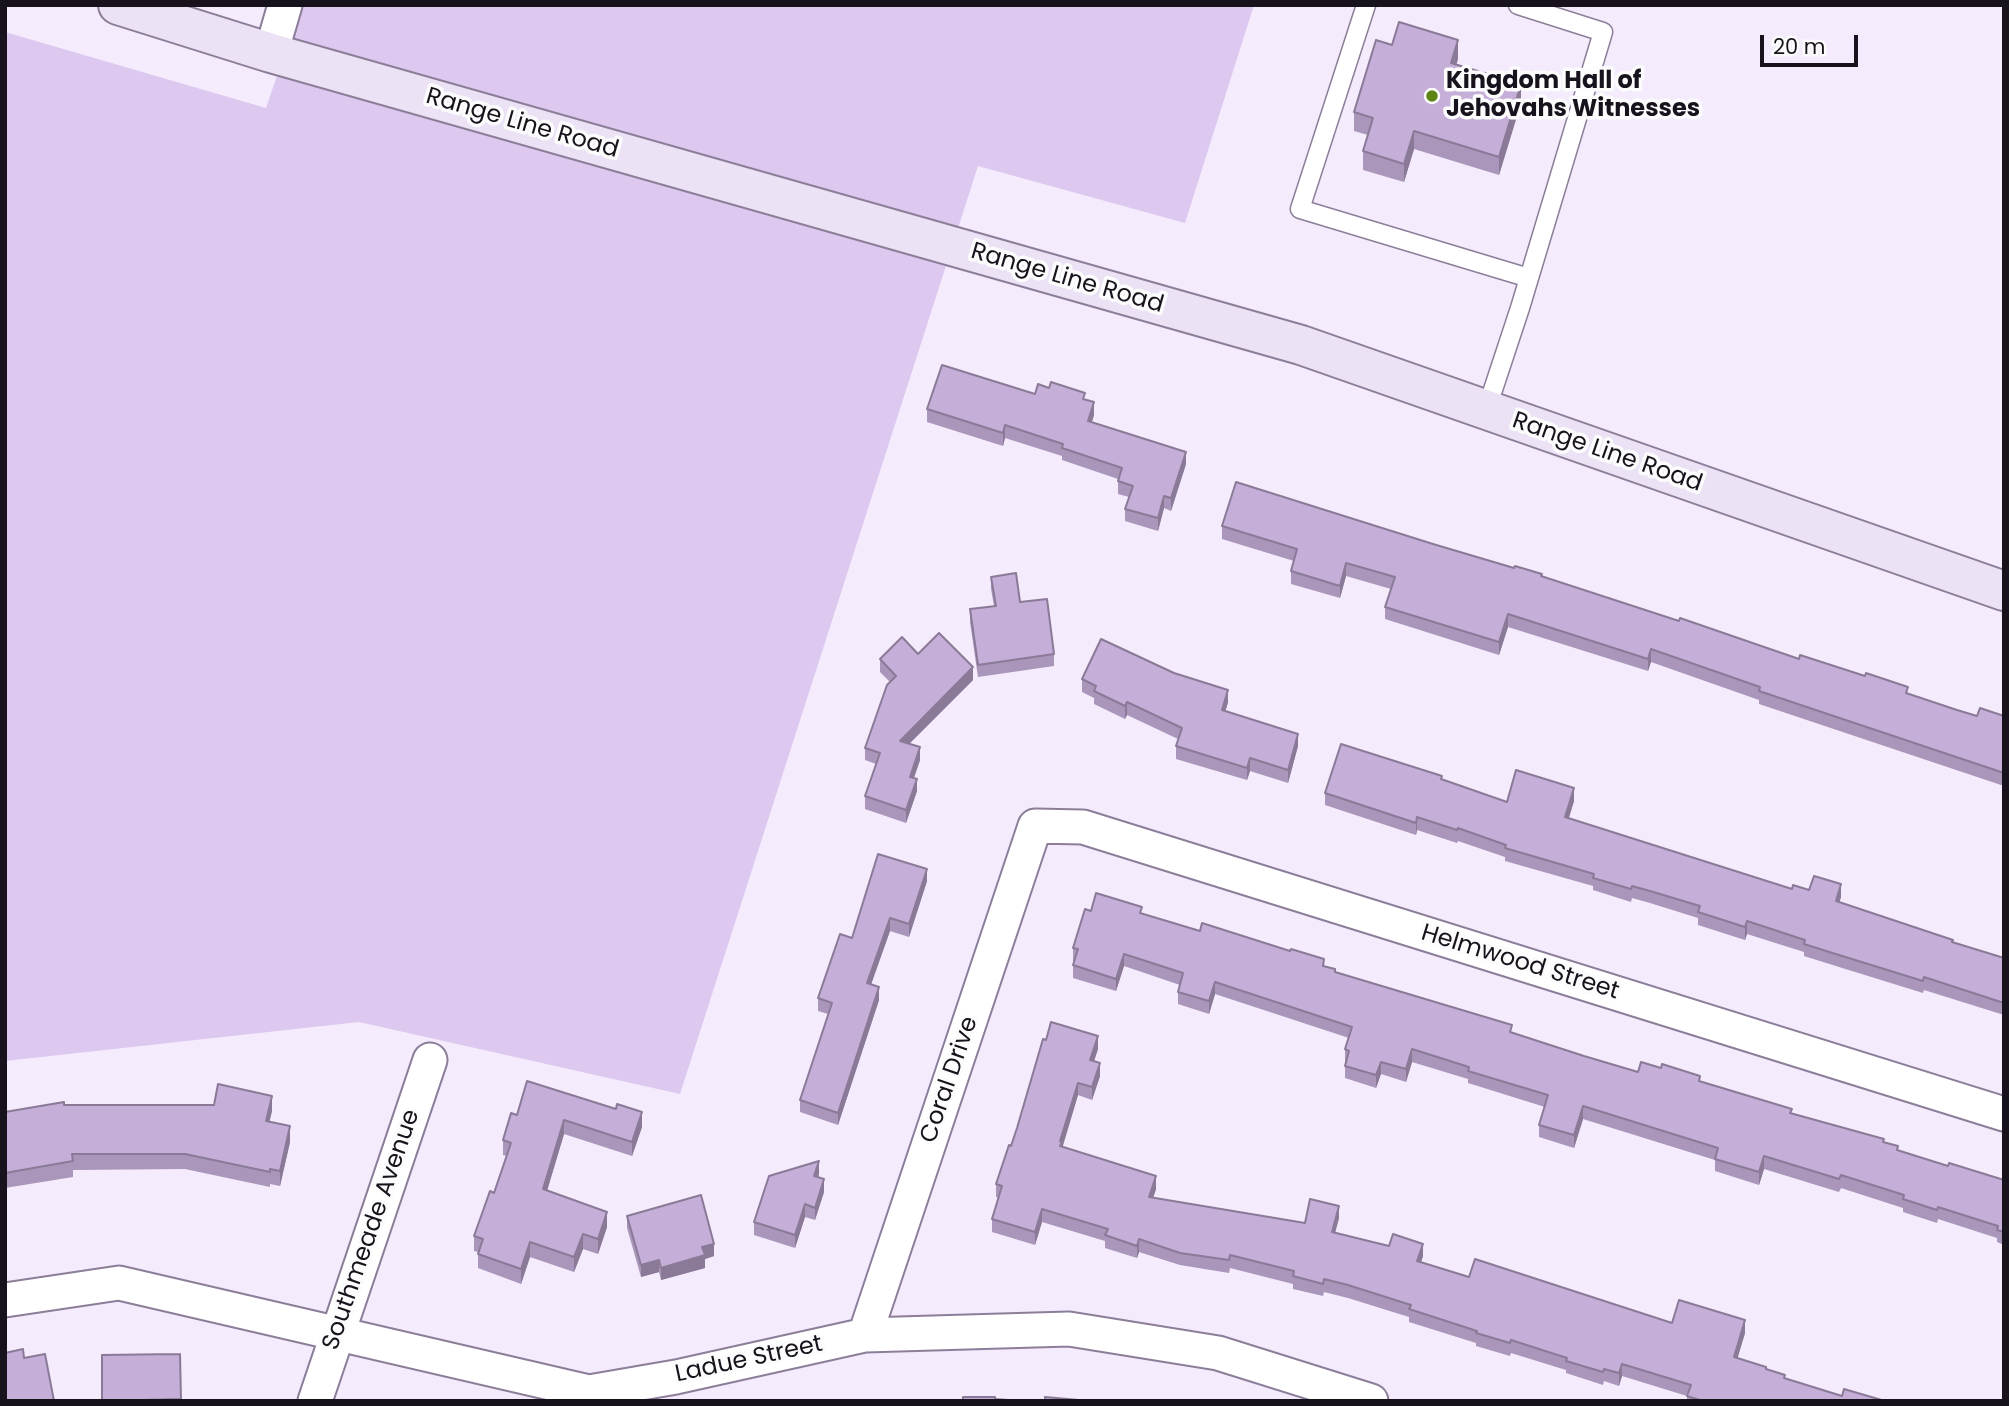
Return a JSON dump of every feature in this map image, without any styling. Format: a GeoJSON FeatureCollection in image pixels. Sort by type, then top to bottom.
{"type":"FeatureCollection","features":[{"type":"Feature","properties":{"kind":"main road","name":"Range Line Road"},"geometry":{"type":"LineString","coordinates":[[118,5],[271,53],[1301,345],[2004,591]]}},
{"type":"Feature","properties":{"kind":"street"},"geometry":{"type":"LineString","coordinates":[[271,53],[285,5]]}},
{"type":"Feature","properties":{"kind":"street","name":"Helmwood Street"},"geometry":{"type":"LineString","coordinates":[[1035,826],[1083,827],[2004,1114]]}},
{"type":"Feature","properties":{"kind":"street","name":"Coral Drive"},"geometry":{"type":"LineString","coordinates":[[865,1335],[1035,826]]}},
{"type":"Feature","properties":{"kind":"street","name":"Southmeade Avenue"},"geometry":{"type":"LineString","coordinates":[[315,1401],[430,1060]]}},
{"type":"Feature","properties":{"kind":"street","name":"Ladue Street"},"geometry":{"type":"LineString","coordinates":[[5,1300],[119,1283],[589,1392],[679,1389],[865,1335],[1069,1329],[1218,1353],[1371,1401]]}},
{"type":"Feature","properties":{"kind":"lane"},"geometry":{"type":"LineString","coordinates":[[1366,5],[1300,209],[1529,278]]}},
{"type":"Feature","properties":{"kind":"lane"},"geometry":{"type":"LineString","coordinates":[[1486,411],[1603,32],[1518,5]]}},
{"type":"Feature","properties":{"kind":"shaded area"},"geometry":{"type":"Polygon","coordinates":[[[301,5],[1254,5],[1185,223],[978,166],[680,1094],[359,1022],[5,1061],[5,32],[266,108],[301,5]]]}},
{"type":"Feature","properties":{"kind":"building"},"geometry":{"type":"Polygon","coordinates":[[[1399,22],[1458,40],[1451,63],[1521,84],[1499,157],[1414,131],[1404,164],[1363,151],[1373,118],[1354,112],[1376,40],[1392,45],[1399,22]]]}},
{"type":"Feature","properties":{"kind":"building"},"geometry":{"type":"Polygon","coordinates":[[[942,365],[1035,394],[1038,384],[1049,388],[1051,382],[1085,393],[1083,399],[1094,402],[1088,421],[1186,452],[1171,498],[1164,496],[1158,518],[1125,509],[1133,486],[1118,481],[1122,468],[1062,448],[1063,444],[1005,425],[1003,433],[927,409],[942,365]]]}},
{"type":"Feature","properties":{"kind":"building"},"geometry":{"type":"Polygon","coordinates":[[[1236,482],[1433,544],[1542,574],[1541,576],[1679,621],[1680,618],[1799,659],[1800,655],[1865,676],[1866,673],[1908,687],[1906,693],[1957,710],[1977,716],[1980,708],[2004,716],[2004,773],[1759,691],[1760,687],[1651,649],[1648,659],[1508,614],[1499,642],[1385,607],[1395,577],[1346,563],[1340,586],[1291,571],[1297,549],[1222,526],[1236,482]]]}},
{"type":"Feature","properties":{"kind":"building"},"geometry":{"type":"Polygon","coordinates":[[[1016,573],[1020,602],[1047,599],[1054,654],[978,665],[970,609],[996,606],[991,577],[1016,573]]]}},
{"type":"Feature","properties":{"kind":"building"},"geometry":{"type":"Polygon","coordinates":[[[939,633],[973,667],[900,741],[920,747],[910,777],[917,779],[906,810],[865,796],[880,753],[865,748],[887,685],[896,676],[880,659],[902,637],[918,654],[939,633]]]}},
{"type":"Feature","properties":{"kind":"building"},"geometry":{"type":"Polygon","coordinates":[[[1101,639],[1174,673],[1228,690],[1222,710],[1298,734],[1288,770],[1250,758],[1247,768],[1176,746],[1182,728],[1127,702],[1125,706],[1094,691],[1096,686],[1082,679],[1101,639]]]}},
{"type":"Feature","properties":{"kind":"building"},"geometry":{"type":"Polygon","coordinates":[[[1341,744],[1442,776],[1441,779],[1507,802],[1516,770],[1574,788],[1565,817],[1792,889],[1793,885],[1809,890],[1814,876],[1841,884],[1836,901],[2004,958],[2004,1003],[1924,977],[1923,981],[1804,944],[1805,940],[1747,921],[1745,927],[1698,912],[1700,906],[1632,886],[1631,889],[1593,878],[1594,874],[1505,848],[1506,845],[1458,828],[1457,830],[1417,817],[1416,823],[1325,793],[1341,744]]]}},
{"type":"Feature","properties":{"kind":"building"},"geometry":{"type":"Polygon","coordinates":[[[878,854],[927,869],[909,924],[890,918],[867,983],[879,987],[838,1113],[800,1100],[832,1003],[818,998],[840,934],[852,938],[878,854]]]}},
{"type":"Feature","properties":{"kind":"building"},"geometry":{"type":"Polygon","coordinates":[[[1096,893],[1142,907],[1140,913],[1200,931],[1202,923],[1324,959],[1323,966],[1335,969],[1335,972],[1512,1025],[1510,1032],[1584,1056],[1638,1072],[1641,1062],[1661,1068],[1662,1064],[1700,1076],[1699,1081],[1792,1109],[1790,1113],[1884,1139],[1883,1142],[1898,1146],[1897,1150],[2004,1180],[2004,1232],[1997,1230],[1998,1226],[1903,1199],[1904,1195],[1841,1175],[1839,1179],[1764,1156],[1759,1172],[1715,1159],[1718,1148],[1583,1106],[1574,1135],[1539,1125],[1548,1095],[1468,1071],[1469,1067],[1412,1049],[1406,1069],[1381,1062],[1376,1075],[1345,1066],[1349,1051],[1345,1049],[1352,1027],[1215,982],[1209,1001],[1178,992],[1183,973],[1124,954],[1116,979],[1073,965],[1078,949],[1073,948],[1085,909],[1091,911],[1096,893]]]}},
{"type":"Feature","properties":{"kind":"building"},"geometry":{"type":"Polygon","coordinates":[[[1051,1022],[1098,1036],[1090,1060],[1100,1063],[1092,1087],[1078,1083],[1060,1146],[1156,1176],[1149,1197],[1305,1223],[1310,1199],[1339,1206],[1332,1232],[1389,1246],[1393,1234],[1423,1244],[1417,1261],[1469,1277],[1475,1259],[1672,1323],[1679,1300],[1745,1320],[1734,1357],[1766,1367],[1785,1375],[1784,1378],[1842,1396],[1844,1389],[1885,1401],[1703,1401],[1687,1396],[1691,1385],[1622,1364],[1619,1373],[1604,1369],[1603,1372],[1511,1340],[1510,1343],[1476,1333],[1477,1331],[1409,1309],[1411,1305],[1348,1285],[1324,1279],[1323,1284],[1293,1276],[1294,1271],[1230,1255],[1229,1260],[1180,1253],[1139,1239],[1137,1246],[1105,1235],[1108,1229],[1042,1209],[1035,1232],[992,1219],[1002,1186],[996,1184],[1017,1128],[1043,1039],[1046,1040],[1051,1022]]]}},
{"type":"Feature","properties":{"kind":"building"},"geometry":{"type":"Polygon","coordinates":[[[527,1081],[616,1109],[617,1104],[642,1112],[632,1142],[564,1120],[543,1189],[607,1212],[598,1239],[583,1234],[574,1257],[530,1242],[521,1269],[478,1254],[483,1239],[474,1236],[490,1191],[494,1193],[511,1143],[503,1140],[511,1113],[517,1115],[527,1081]]]}},
{"type":"Feature","properties":{"kind":"building"},"geometry":{"type":"Polygon","coordinates":[[[218,1084],[272,1096],[266,1121],[290,1126],[280,1171],[270,1169],[270,1172],[185,1154],[72,1154],[73,1161],[5,1173],[5,1112],[64,1102],[64,1105],[214,1105],[218,1084]]]}},
{"type":"Feature","properties":{"kind":"building"},"geometry":{"type":"Polygon","coordinates":[[[819,1161],[814,1176],[824,1179],[815,1208],[805,1204],[795,1235],[754,1222],[769,1176],[819,1161]]]}},
{"type":"Feature","properties":{"kind":"building"},"geometry":{"type":"Polygon","coordinates":[[[701,1195],[714,1244],[702,1247],[705,1255],[661,1268],[659,1260],[641,1265],[627,1216],[701,1195]]]}},
{"type":"Feature","properties":{"kind":"building"},"geometry":{"type":"Polygon","coordinates":[[[23,1349],[24,1358],[45,1354],[54,1401],[5,1401],[5,1353],[23,1349]]]}},
{"type":"Feature","properties":{"kind":"building"},"geometry":{"type":"Polygon","coordinates":[[[180,1354],[181,1399],[102,1401],[102,1355],[180,1354]]]}},
{"type":"Feature","properties":{"kind":"building"},"geometry":{"type":"Polygon","coordinates":[[[963,1397],[995,1397],[1021,1401],[963,1401],[963,1397]]]}},
{"type":"Feature","properties":{"kind":"building"},"geometry":{"type":"Polygon","coordinates":[[[1045,1397],[1090,1401],[1045,1401],[1045,1397]]]}},
{"type":"Feature","properties":{"kind":"place","name":"Kingdom Hall of Jehovahs Witnesses"},"geometry":{"type":"Point","coordinates":[1432,96]}}]}
